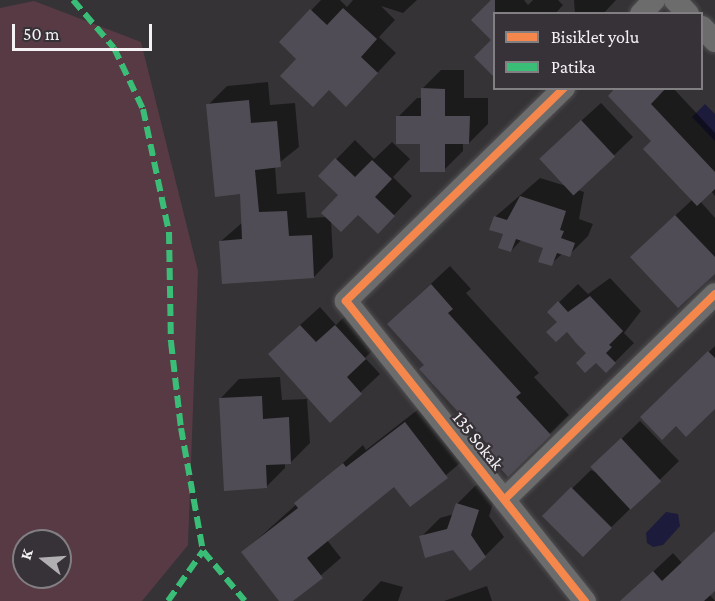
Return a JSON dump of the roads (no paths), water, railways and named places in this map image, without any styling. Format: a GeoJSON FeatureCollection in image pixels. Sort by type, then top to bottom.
{"type":"FeatureCollection","features":[{"type":"Feature","properties":{"kind":"street"},"geometry":{"type":"LineString","coordinates":[[643,12],[654,0]]}},
{"type":"Feature","properties":{"kind":"street"},"geometry":{"type":"LineString","coordinates":[[675,0],[686,12]]}},
{"type":"Feature","properties":{"kind":"street"},"geometry":{"type":"LineString","coordinates":[[703,28],[715,41]]}},
{"type":"Feature","properties":{"kind":"street","name":"135 Sokak"},"geometry":{"type":"LineString","coordinates":[[562,90],[346,301],[585,601]]}},
{"type":"Feature","properties":{"kind":"street"},"geometry":{"type":"LineString","coordinates":[[505,500],[715,294]]}}]}
